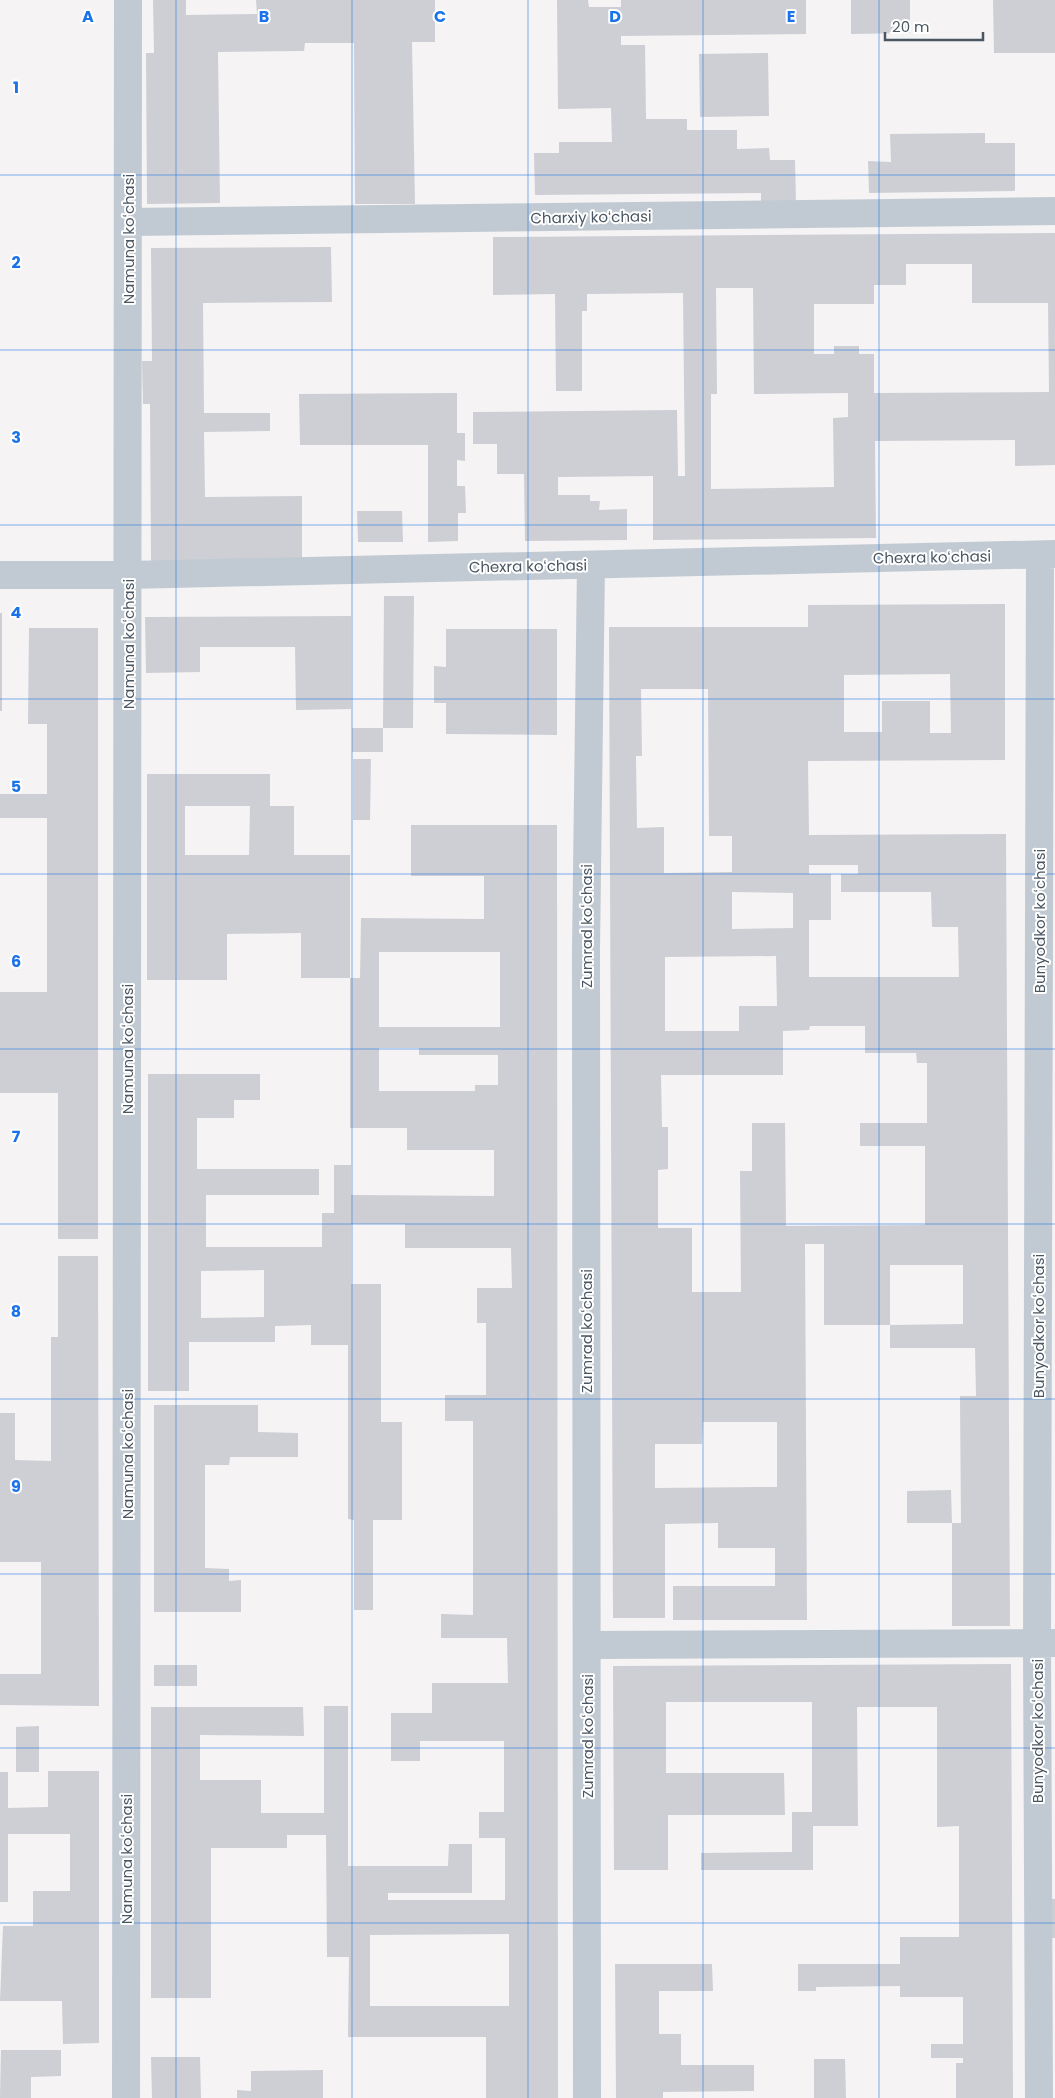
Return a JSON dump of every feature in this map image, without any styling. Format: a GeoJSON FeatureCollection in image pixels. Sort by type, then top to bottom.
{"type":"FeatureCollection","features":[{"type":"Feature","properties":{"kind":"street","name":"Namuna koʻchasi"},"geometry":{"type":"LineString","coordinates":[[126,2098],[128,0]]}},
{"type":"Feature","properties":{"kind":"street","name":"Charxiy koʻchasi"},"geometry":{"type":"LineString","coordinates":[[128,222],[1055,212]]}},
{"type":"Feature","properties":{"kind":"street","name":"Chexra koʻchasi"},"geometry":{"type":"LineString","coordinates":[[0,575],[128,575],[1048,554]]}},
{"type":"Feature","properties":{"kind":"street","name":"Bunyodkor koʻchasi"},"geometry":{"type":"LineString","coordinates":[[1038,2098],[1046,1643],[1048,554]]}},
{"type":"Feature","properties":{"kind":"street","name":"Zumrad koʻchasi"},"geometry":{"type":"LineString","coordinates":[[587,2098],[586,949],[591,565]]}},
{"type":"Feature","properties":{"kind":"street"},"geometry":{"type":"LineString","coordinates":[[586,1645],[1046,1643]]}},
{"type":"Feature","properties":{"kind":"building"},"geometry":{"type":"Polygon","coordinates":[[[153,0],[186,0],[186,15],[257,14],[256,0],[435,0],[435,42],[412,42],[415,204],[355,204],[354,43],[305,43],[304,51],[218,52],[220,203],[147,204],[146,53],[154,53],[153,0]]]}},
{"type":"Feature","properties":{"kind":"building"},"geometry":{"type":"Polygon","coordinates":[[[557,0],[588,0],[589,7],[621,7],[621,0],[806,0],[806,34],[621,36],[621,45],[645,45],[646,119],[687,119],[687,130],[737,130],[737,149],[769,148],[770,160],[795,160],[796,204],[761,205],[761,193],[535,195],[534,153],[559,153],[559,142],[612,142],[611,108],[558,109],[557,0]]]}},
{"type":"Feature","properties":{"kind":"building"},"geometry":{"type":"Polygon","coordinates":[[[851,0],[910,0],[910,33],[851,34],[851,0]]]}},
{"type":"Feature","properties":{"kind":"building"},"geometry":{"type":"Polygon","coordinates":[[[993,0],[1055,0],[1055,53],[994,53],[993,0]]]}},
{"type":"Feature","properties":{"kind":"building"},"geometry":{"type":"Polygon","coordinates":[[[768,53],[769,116],[700,117],[699,54],[768,53]]]}},
{"type":"Feature","properties":{"kind":"building"},"geometry":{"type":"Polygon","coordinates":[[[985,133],[985,143],[1015,143],[1015,191],[869,193],[868,161],[891,162],[890,134],[985,133]]]}},
{"type":"Feature","properties":{"kind":"building"},"geometry":{"type":"Polygon","coordinates":[[[1055,233],[1055,465],[1015,466],[1015,440],[875,441],[876,538],[653,540],[653,476],[558,477],[558,495],[590,495],[590,501],[600,501],[599,510],[627,509],[627,540],[525,541],[524,474],[497,474],[497,444],[473,444],[473,412],[677,410],[678,476],[685,476],[683,293],[587,294],[587,311],[582,311],[582,391],[556,391],[555,294],[493,295],[493,237],[1055,233]],[[906,264],[906,285],[874,285],[874,304],[814,304],[814,354],[834,354],[834,346],[859,346],[859,354],[874,354],[874,393],[1049,392],[1048,303],[972,303],[972,264],[906,264]],[[716,288],[717,394],[711,394],[711,489],[834,487],[833,418],[848,417],[848,393],[754,394],[753,288],[716,288]]]}},
{"type":"Feature","properties":{"kind":"building"},"geometry":{"type":"Polygon","coordinates":[[[331,247],[332,302],[203,303],[204,413],[270,413],[270,431],[204,432],[205,497],[302,496],[302,560],[151,561],[150,404],[143,404],[142,361],[152,361],[151,248],[331,247]]]}},
{"type":"Feature","properties":{"kind":"building"},"geometry":{"type":"Polygon","coordinates":[[[457,393],[457,433],[465,433],[465,461],[457,460],[457,486],[465,486],[466,513],[458,513],[458,541],[428,542],[428,445],[300,445],[299,394],[457,393]]]}},
{"type":"Feature","properties":{"kind":"building"},"geometry":{"type":"Polygon","coordinates":[[[357,511],[402,511],[403,542],[358,542],[357,511]]]}},
{"type":"Feature","properties":{"kind":"building"},"geometry":{"type":"Polygon","coordinates":[[[384,596],[414,596],[413,728],[383,728],[384,596]]]}},
{"type":"Feature","properties":{"kind":"building"},"geometry":{"type":"Polygon","coordinates":[[[1005,604],[1005,760],[808,761],[809,835],[1006,834],[1010,1626],[952,1626],[952,1523],[961,1523],[960,1396],[976,1396],[975,1348],[890,1348],[890,1325],[824,1325],[824,1244],[805,1244],[807,1620],[673,1620],[673,1586],[775,1586],[775,1548],[718,1548],[718,1523],[665,1524],[665,1618],[613,1618],[609,627],[808,627],[808,605],[1005,604]],[[950,674],[844,675],[844,732],[882,732],[882,701],[930,701],[930,733],[951,733],[950,674]],[[641,689],[642,756],[636,756],[637,828],[664,827],[664,873],[732,872],[732,836],[709,836],[708,689],[641,689]],[[809,865],[809,874],[831,874],[831,920],[809,920],[809,977],[959,977],[958,927],[932,927],[931,892],[841,892],[841,874],[858,874],[858,865],[809,865]],[[732,892],[732,929],[793,928],[793,893],[732,892]],[[776,956],[665,957],[665,1031],[739,1031],[739,1006],[777,1006],[776,956]],[[810,1026],[809,1030],[783,1031],[783,1075],[661,1075],[662,1127],[668,1127],[668,1169],[658,1170],[658,1228],[692,1228],[692,1292],[741,1292],[740,1171],[752,1171],[752,1123],[785,1123],[786,1226],[925,1225],[925,1146],[860,1146],[860,1123],[927,1123],[927,1063],[917,1063],[916,1053],[865,1053],[865,1026],[810,1026]],[[890,1265],[890,1325],[963,1324],[963,1265],[890,1265]],[[703,1422],[702,1444],[655,1444],[655,1488],[777,1487],[777,1422],[703,1422]]]}},
{"type":"Feature","properties":{"kind":"building"},"geometry":{"type":"Polygon","coordinates":[[[0,613],[2,613],[2,711],[0,711],[0,613]]]}},
{"type":"Feature","properties":{"kind":"building"},"geometry":{"type":"Polygon","coordinates":[[[351,616],[351,709],[296,710],[295,647],[200,647],[200,672],[146,673],[145,617],[351,616]]]}},
{"type":"Feature","properties":{"kind":"building"},"geometry":{"type":"Polygon","coordinates":[[[29,628],[98,628],[98,1239],[58,1239],[58,1093],[0,1093],[0,992],[47,992],[47,818],[0,818],[0,794],[47,794],[47,724],[28,724],[29,628]]]}},
{"type":"Feature","properties":{"kind":"building"},"geometry":{"type":"Polygon","coordinates":[[[446,629],[557,629],[557,735],[446,734],[446,703],[434,703],[434,666],[446,667],[446,629]]]}},
{"type":"Feature","properties":{"kind":"building"},"geometry":{"type":"Polygon","coordinates":[[[352,728],[383,728],[383,752],[352,752],[352,728]]]}},
{"type":"Feature","properties":{"kind":"building"},"geometry":{"type":"Polygon","coordinates":[[[353,759],[371,759],[370,820],[353,820],[353,759]]]}},
{"type":"Feature","properties":{"kind":"building"},"geometry":{"type":"Polygon","coordinates":[[[147,774],[270,774],[270,806],[294,806],[294,855],[350,855],[350,978],[301,978],[301,933],[227,934],[227,980],[147,980],[147,774]],[[185,806],[185,855],[249,855],[250,806],[185,806]]]}},
{"type":"Feature","properties":{"kind":"building"},"geometry":{"type":"Polygon","coordinates":[[[411,825],[557,825],[558,2098],[486,2098],[486,2037],[348,2037],[349,1957],[327,1957],[326,1835],[287,1835],[287,1848],[211,1848],[211,1998],[151,1998],[151,1707],[303,1707],[304,1736],[200,1735],[200,1780],[261,1780],[261,1813],[324,1813],[324,1706],[348,1706],[348,1866],[448,1866],[449,1844],[472,1844],[472,1893],[388,1893],[388,1900],[505,1900],[505,1838],[479,1838],[479,1812],[504,1812],[504,1741],[420,1741],[420,1761],[391,1761],[391,1713],[432,1713],[432,1683],[508,1683],[507,1638],[441,1638],[441,1614],[473,1615],[473,1421],[445,1421],[445,1395],[486,1395],[486,1323],[477,1323],[477,1288],[512,1288],[511,1248],[405,1248],[405,1224],[351,1224],[351,1284],[381,1284],[381,1422],[402,1422],[402,1520],[373,1520],[373,1610],[354,1610],[354,1520],[348,1519],[348,1345],[311,1345],[311,1325],[275,1326],[275,1342],[189,1342],[189,1391],[148,1391],[148,1074],[260,1074],[260,1100],[234,1100],[234,1118],[197,1118],[197,1169],[319,1169],[319,1195],[206,1195],[206,1247],[322,1247],[322,1213],[334,1213],[334,1165],[351,1165],[351,1195],[494,1196],[494,1150],[407,1150],[407,1128],[350,1128],[350,978],[360,978],[361,918],[484,919],[484,876],[411,876],[411,825]],[[379,952],[379,1027],[500,1027],[500,952],[379,952]],[[379,1048],[379,1091],[475,1091],[475,1085],[498,1085],[498,1055],[419,1055],[419,1048],[379,1048]],[[264,1270],[201,1271],[201,1318],[264,1317],[264,1270]],[[509,1934],[370,1935],[370,2006],[509,2006],[509,1934]]]}},
{"type":"Feature","properties":{"kind":"building"},"geometry":{"type":"Polygon","coordinates":[[[58,1256],[98,1256],[99,1706],[0,1705],[0,1674],[41,1674],[41,1562],[0,1562],[0,1413],[15,1413],[15,1460],[51,1461],[51,1337],[58,1337],[58,1256]]]}},
{"type":"Feature","properties":{"kind":"building"},"geometry":{"type":"Polygon","coordinates":[[[154,1405],[258,1405],[258,1432],[298,1433],[298,1457],[230,1457],[229,1465],[205,1465],[205,1568],[229,1569],[229,1581],[241,1580],[241,1612],[154,1612],[154,1405]]]}},
{"type":"Feature","properties":{"kind":"building"},"geometry":{"type":"Polygon","coordinates":[[[951,1490],[952,1523],[907,1523],[907,1491],[951,1490]]]}},
{"type":"Feature","properties":{"kind":"building"},"geometry":{"type":"Polygon","coordinates":[[[1011,1664],[1013,2098],[956,2098],[956,2063],[963,2063],[963,2058],[931,2058],[931,2044],[963,2044],[963,1997],[900,1997],[900,1986],[816,1987],[816,1991],[798,1991],[798,1964],[900,1964],[900,1937],[959,1937],[959,1826],[937,1827],[937,1707],[857,1707],[858,1826],[813,1826],[813,1870],[701,1870],[701,1853],[792,1852],[792,1812],[812,1812],[812,1702],[666,1702],[666,1773],[784,1773],[785,1815],[668,1815],[668,1870],[614,1870],[613,1666],[1011,1664]]]}},
{"type":"Feature","properties":{"kind":"building"},"geometry":{"type":"Polygon","coordinates":[[[154,1665],[197,1665],[197,1686],[154,1686],[154,1665]]]}},
{"type":"Feature","properties":{"kind":"building"},"geometry":{"type":"Polygon","coordinates":[[[39,1726],[39,1772],[16,1772],[16,1727],[39,1726]]]}},
{"type":"Feature","properties":{"kind":"building"},"geometry":{"type":"Polygon","coordinates":[[[48,1771],[99,1771],[99,2043],[63,2044],[62,2001],[0,2001],[3,1926],[33,1926],[33,1891],[70,1891],[70,1834],[8,1834],[8,1902],[0,1902],[0,1772],[8,1772],[8,1808],[48,1807],[48,1771]]]}},
{"type":"Feature","properties":{"kind":"building"},"geometry":{"type":"Polygon","coordinates":[[[1049,1899],[1055,1899],[1055,1938],[1050,1938],[1049,1899]]]}},
{"type":"Feature","properties":{"kind":"building"},"geometry":{"type":"Polygon","coordinates":[[[615,1964],[712,1964],[713,1991],[659,1991],[659,2034],[681,2034],[681,2065],[754,2065],[754,2091],[663,2092],[663,2098],[616,2098],[615,1964]]]}},
{"type":"Feature","properties":{"kind":"building"},"geometry":{"type":"Polygon","coordinates":[[[1,2050],[61,2050],[61,2076],[31,2077],[31,2098],[0,2098],[1,2050]]]}},
{"type":"Feature","properties":{"kind":"building"},"geometry":{"type":"Polygon","coordinates":[[[151,2057],[200,2057],[201,2098],[152,2098],[151,2057]]]}},
{"type":"Feature","properties":{"kind":"building"},"geometry":{"type":"Polygon","coordinates":[[[814,2059],[845,2059],[846,2098],[814,2098],[814,2059]]]}},
{"type":"Feature","properties":{"kind":"building"},"geometry":{"type":"Polygon","coordinates":[[[323,2070],[323,2098],[237,2098],[237,2090],[251,2091],[251,2071],[323,2070]]]}}]}
